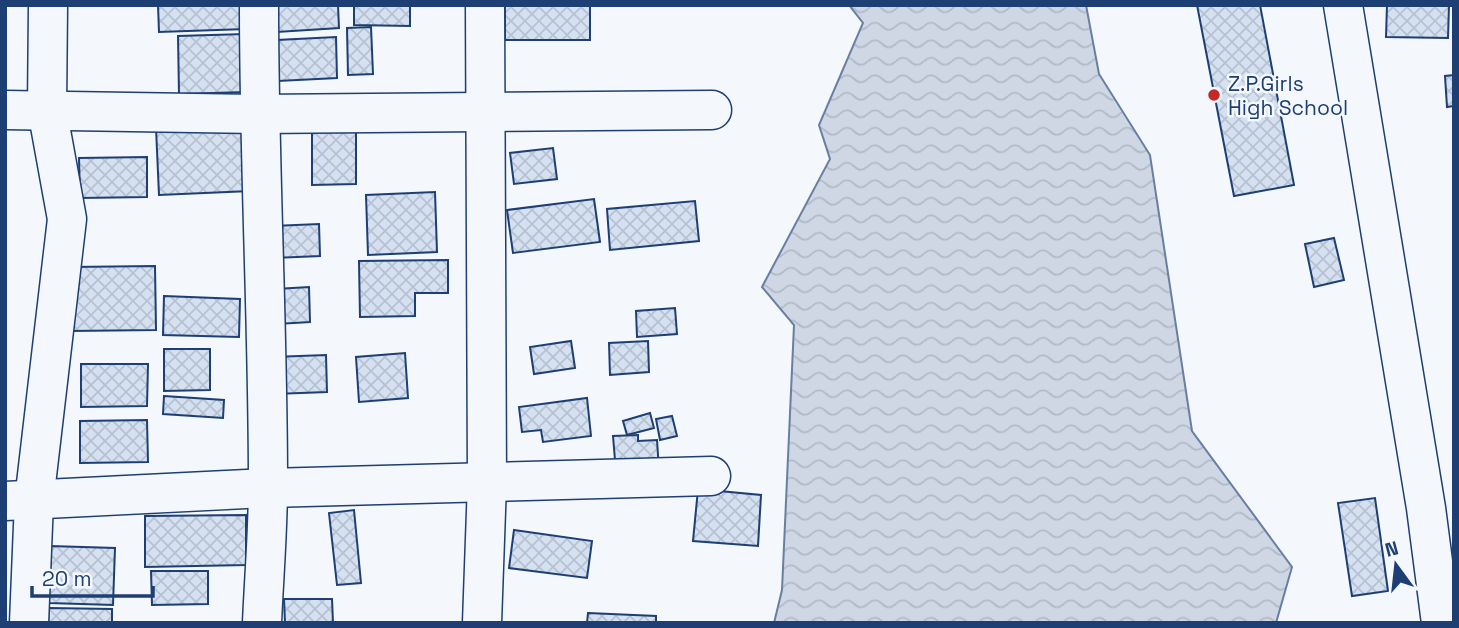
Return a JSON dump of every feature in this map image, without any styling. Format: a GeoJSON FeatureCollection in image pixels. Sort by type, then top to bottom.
{"type":"FeatureCollection","features":[{"type":"Feature","properties":{"kind":"street"},"geometry":{"type":"LineString","coordinates":[[29,623],[20,501],[67,219],[47,109],[48,5]]}},
{"type":"Feature","properties":{"kind":"street"},"geometry":{"type":"LineString","coordinates":[[259,5],[268,488],[262,623]]}},
{"type":"Feature","properties":{"kind":"street"},"geometry":{"type":"LineString","coordinates":[[482,623],[487,484],[485,5]]}},
{"type":"Feature","properties":{"kind":"street"},"geometry":{"type":"LineString","coordinates":[[1343,5],[1426,508],[1441,623]]}},
{"type":"Feature","properties":{"kind":"street"},"geometry":{"type":"LineString","coordinates":[[5,110],[259,114],[712,110]]}},
{"type":"Feature","properties":{"kind":"street"},"geometry":{"type":"LineString","coordinates":[[20,501],[268,488],[711,476]]}},
{"type":"Feature","properties":{"kind":"water"},"geometry":{"type":"Polygon","coordinates":[[[849,5],[1086,5],[1099,74],[1150,155],[1192,431],[1292,567],[1276,623],[774,623],[782,590],[794,325],[762,287],[830,159],[819,125],[863,23],[849,5]]]}},
{"type":"Feature","properties":{"kind":"building"},"geometry":{"type":"Polygon","coordinates":[[[158,5],[245,5],[246,29],[159,32],[158,5]]]}},
{"type":"Feature","properties":{"kind":"building"},"geometry":{"type":"Polygon","coordinates":[[[276,5],[338,5],[339,28],[277,32],[276,5]]]}},
{"type":"Feature","properties":{"kind":"building"},"geometry":{"type":"Polygon","coordinates":[[[354,5],[410,6],[410,26],[354,25],[354,5]]]}},
{"type":"Feature","properties":{"kind":"building"},"geometry":{"type":"Polygon","coordinates":[[[505,5],[590,5],[590,40],[505,40],[505,5]]]}},
{"type":"Feature","properties":{"kind":"building"},"geometry":{"type":"Polygon","coordinates":[[[1197,5],[1260,5],[1294,185],[1234,196],[1197,5]]]}},
{"type":"Feature","properties":{"kind":"building"},"geometry":{"type":"Polygon","coordinates":[[[1387,5],[1449,5],[1448,38],[1386,37],[1387,5]]]}},
{"type":"Feature","properties":{"kind":"building"},"geometry":{"type":"Polygon","coordinates":[[[371,27],[373,74],[348,75],[347,28],[371,27]]]}},
{"type":"Feature","properties":{"kind":"building"},"geometry":{"type":"Polygon","coordinates":[[[245,34],[246,92],[179,94],[178,36],[245,34]]]}},
{"type":"Feature","properties":{"kind":"building"},"geometry":{"type":"Polygon","coordinates":[[[336,37],[337,78],[278,81],[277,40],[336,37]]]}},
{"type":"Feature","properties":{"kind":"building"},"geometry":{"type":"Polygon","coordinates":[[[1454,75],[1454,106],[1447,107],[1445,76],[1454,75]]]}},
{"type":"Feature","properties":{"kind":"building"},"geometry":{"type":"Polygon","coordinates":[[[312,120],[356,120],[356,184],[312,185],[312,120]]]}},
{"type":"Feature","properties":{"kind":"building"},"geometry":{"type":"Polygon","coordinates":[[[247,123],[250,191],[159,195],[156,128],[247,123]]]}},
{"type":"Feature","properties":{"kind":"building"},"geometry":{"type":"Polygon","coordinates":[[[553,148],[557,179],[514,184],[510,153],[553,148]]]}},
{"type":"Feature","properties":{"kind":"building"},"geometry":{"type":"Polygon","coordinates":[[[147,157],[147,197],[80,198],[79,158],[147,157]]]}},
{"type":"Feature","properties":{"kind":"building"},"geometry":{"type":"Polygon","coordinates":[[[435,192],[437,252],[368,255],[366,195],[435,192]]]}},
{"type":"Feature","properties":{"kind":"building"},"geometry":{"type":"Polygon","coordinates":[[[594,199],[600,242],[513,253],[507,210],[594,199]]]}},
{"type":"Feature","properties":{"kind":"building"},"geometry":{"type":"Polygon","coordinates":[[[695,201],[699,241],[610,250],[607,209],[695,201]]]}},
{"type":"Feature","properties":{"kind":"building"},"geometry":{"type":"Polygon","coordinates":[[[319,224],[320,256],[274,258],[273,226],[319,224]]]}},
{"type":"Feature","properties":{"kind":"building"},"geometry":{"type":"Polygon","coordinates":[[[1334,238],[1344,280],[1314,287],[1305,244],[1334,238]]]}},
{"type":"Feature","properties":{"kind":"building"},"geometry":{"type":"Polygon","coordinates":[[[448,260],[448,293],[415,293],[415,316],[360,317],[359,261],[448,260]]]}},
{"type":"Feature","properties":{"kind":"building"},"geometry":{"type":"Polygon","coordinates":[[[155,266],[156,330],[70,331],[70,267],[155,266]]]}},
{"type":"Feature","properties":{"kind":"building"},"geometry":{"type":"Polygon","coordinates":[[[309,287],[310,322],[277,324],[276,289],[309,287]]]}},
{"type":"Feature","properties":{"kind":"building"},"geometry":{"type":"Polygon","coordinates":[[[164,296],[240,299],[239,337],[163,335],[164,296]]]}},
{"type":"Feature","properties":{"kind":"building"},"geometry":{"type":"Polygon","coordinates":[[[675,308],[677,334],[637,337],[636,311],[675,308]]]}},
{"type":"Feature","properties":{"kind":"building"},"geometry":{"type":"Polygon","coordinates":[[[571,341],[575,368],[534,374],[530,347],[571,341]]]}},
{"type":"Feature","properties":{"kind":"building"},"geometry":{"type":"Polygon","coordinates":[[[648,341],[649,372],[610,375],[609,343],[648,341]]]}},
{"type":"Feature","properties":{"kind":"building"},"geometry":{"type":"Polygon","coordinates":[[[164,349],[210,349],[210,390],[164,391],[164,349]]]}},
{"type":"Feature","properties":{"kind":"building"},"geometry":{"type":"Polygon","coordinates":[[[405,353],[408,398],[359,402],[356,357],[405,353]]]}},
{"type":"Feature","properties":{"kind":"building"},"geometry":{"type":"Polygon","coordinates":[[[326,355],[327,392],[274,394],[273,357],[326,355]]]}},
{"type":"Feature","properties":{"kind":"building"},"geometry":{"type":"Polygon","coordinates":[[[81,364],[148,364],[147,406],[81,407],[81,364]]]}},
{"type":"Feature","properties":{"kind":"building"},"geometry":{"type":"Polygon","coordinates":[[[164,396],[224,400],[223,418],[163,414],[164,396]]]}},
{"type":"Feature","properties":{"kind":"building"},"geometry":{"type":"Polygon","coordinates":[[[587,398],[591,436],[543,442],[541,430],[522,432],[519,407],[587,398]]]}},
{"type":"Feature","properties":{"kind":"building"},"geometry":{"type":"Polygon","coordinates":[[[650,413],[654,428],[627,435],[623,421],[650,413]]]}},
{"type":"Feature","properties":{"kind":"building"},"geometry":{"type":"Polygon","coordinates":[[[672,416],[677,436],[660,440],[656,419],[672,416]]]}},
{"type":"Feature","properties":{"kind":"building"},"geometry":{"type":"Polygon","coordinates":[[[147,420],[148,462],[80,463],[80,421],[147,420]]]}},
{"type":"Feature","properties":{"kind":"building"},"geometry":{"type":"Polygon","coordinates":[[[638,435],[638,441],[657,440],[659,470],[616,472],[613,436],[638,435]]]}},
{"type":"Feature","properties":{"kind":"building"},"geometry":{"type":"Polygon","coordinates":[[[698,489],[761,495],[758,546],[693,541],[698,489]]]}},
{"type":"Feature","properties":{"kind":"building"},"geometry":{"type":"Polygon","coordinates":[[[1375,498],[1388,591],[1352,596],[1338,503],[1375,498]]]}},
{"type":"Feature","properties":{"kind":"building"},"geometry":{"type":"Polygon","coordinates":[[[354,510],[361,583],[337,585],[329,513],[354,510]]]}},
{"type":"Feature","properties":{"kind":"building"},"geometry":{"type":"Polygon","coordinates":[[[246,515],[246,565],[145,567],[145,516],[246,515]]]}},
{"type":"Feature","properties":{"kind":"building"},"geometry":{"type":"Polygon","coordinates":[[[514,530],[592,541],[587,578],[509,568],[514,530]]]}},
{"type":"Feature","properties":{"kind":"building"},"geometry":{"type":"Polygon","coordinates":[[[50,546],[115,548],[113,605],[49,603],[50,546]]]}},
{"type":"Feature","properties":{"kind":"building"},"geometry":{"type":"Polygon","coordinates":[[[151,571],[208,571],[208,604],[152,605],[151,571]]]}},
{"type":"Feature","properties":{"kind":"building"},"geometry":{"type":"Polygon","coordinates":[[[284,599],[332,599],[333,623],[285,623],[284,599]]]}},
{"type":"Feature","properties":{"kind":"building"},"geometry":{"type":"Polygon","coordinates":[[[49,608],[112,609],[112,623],[48,623],[49,608]]]}},
{"type":"Feature","properties":{"kind":"building"},"geometry":{"type":"Polygon","coordinates":[[[588,613],[656,616],[656,623],[587,623],[588,613]]]}},
{"type":"Feature","properties":{"kind":"place","name":"Z.P.Girls High School"},"geometry":{"type":"Point","coordinates":[1214,95]}}]}
